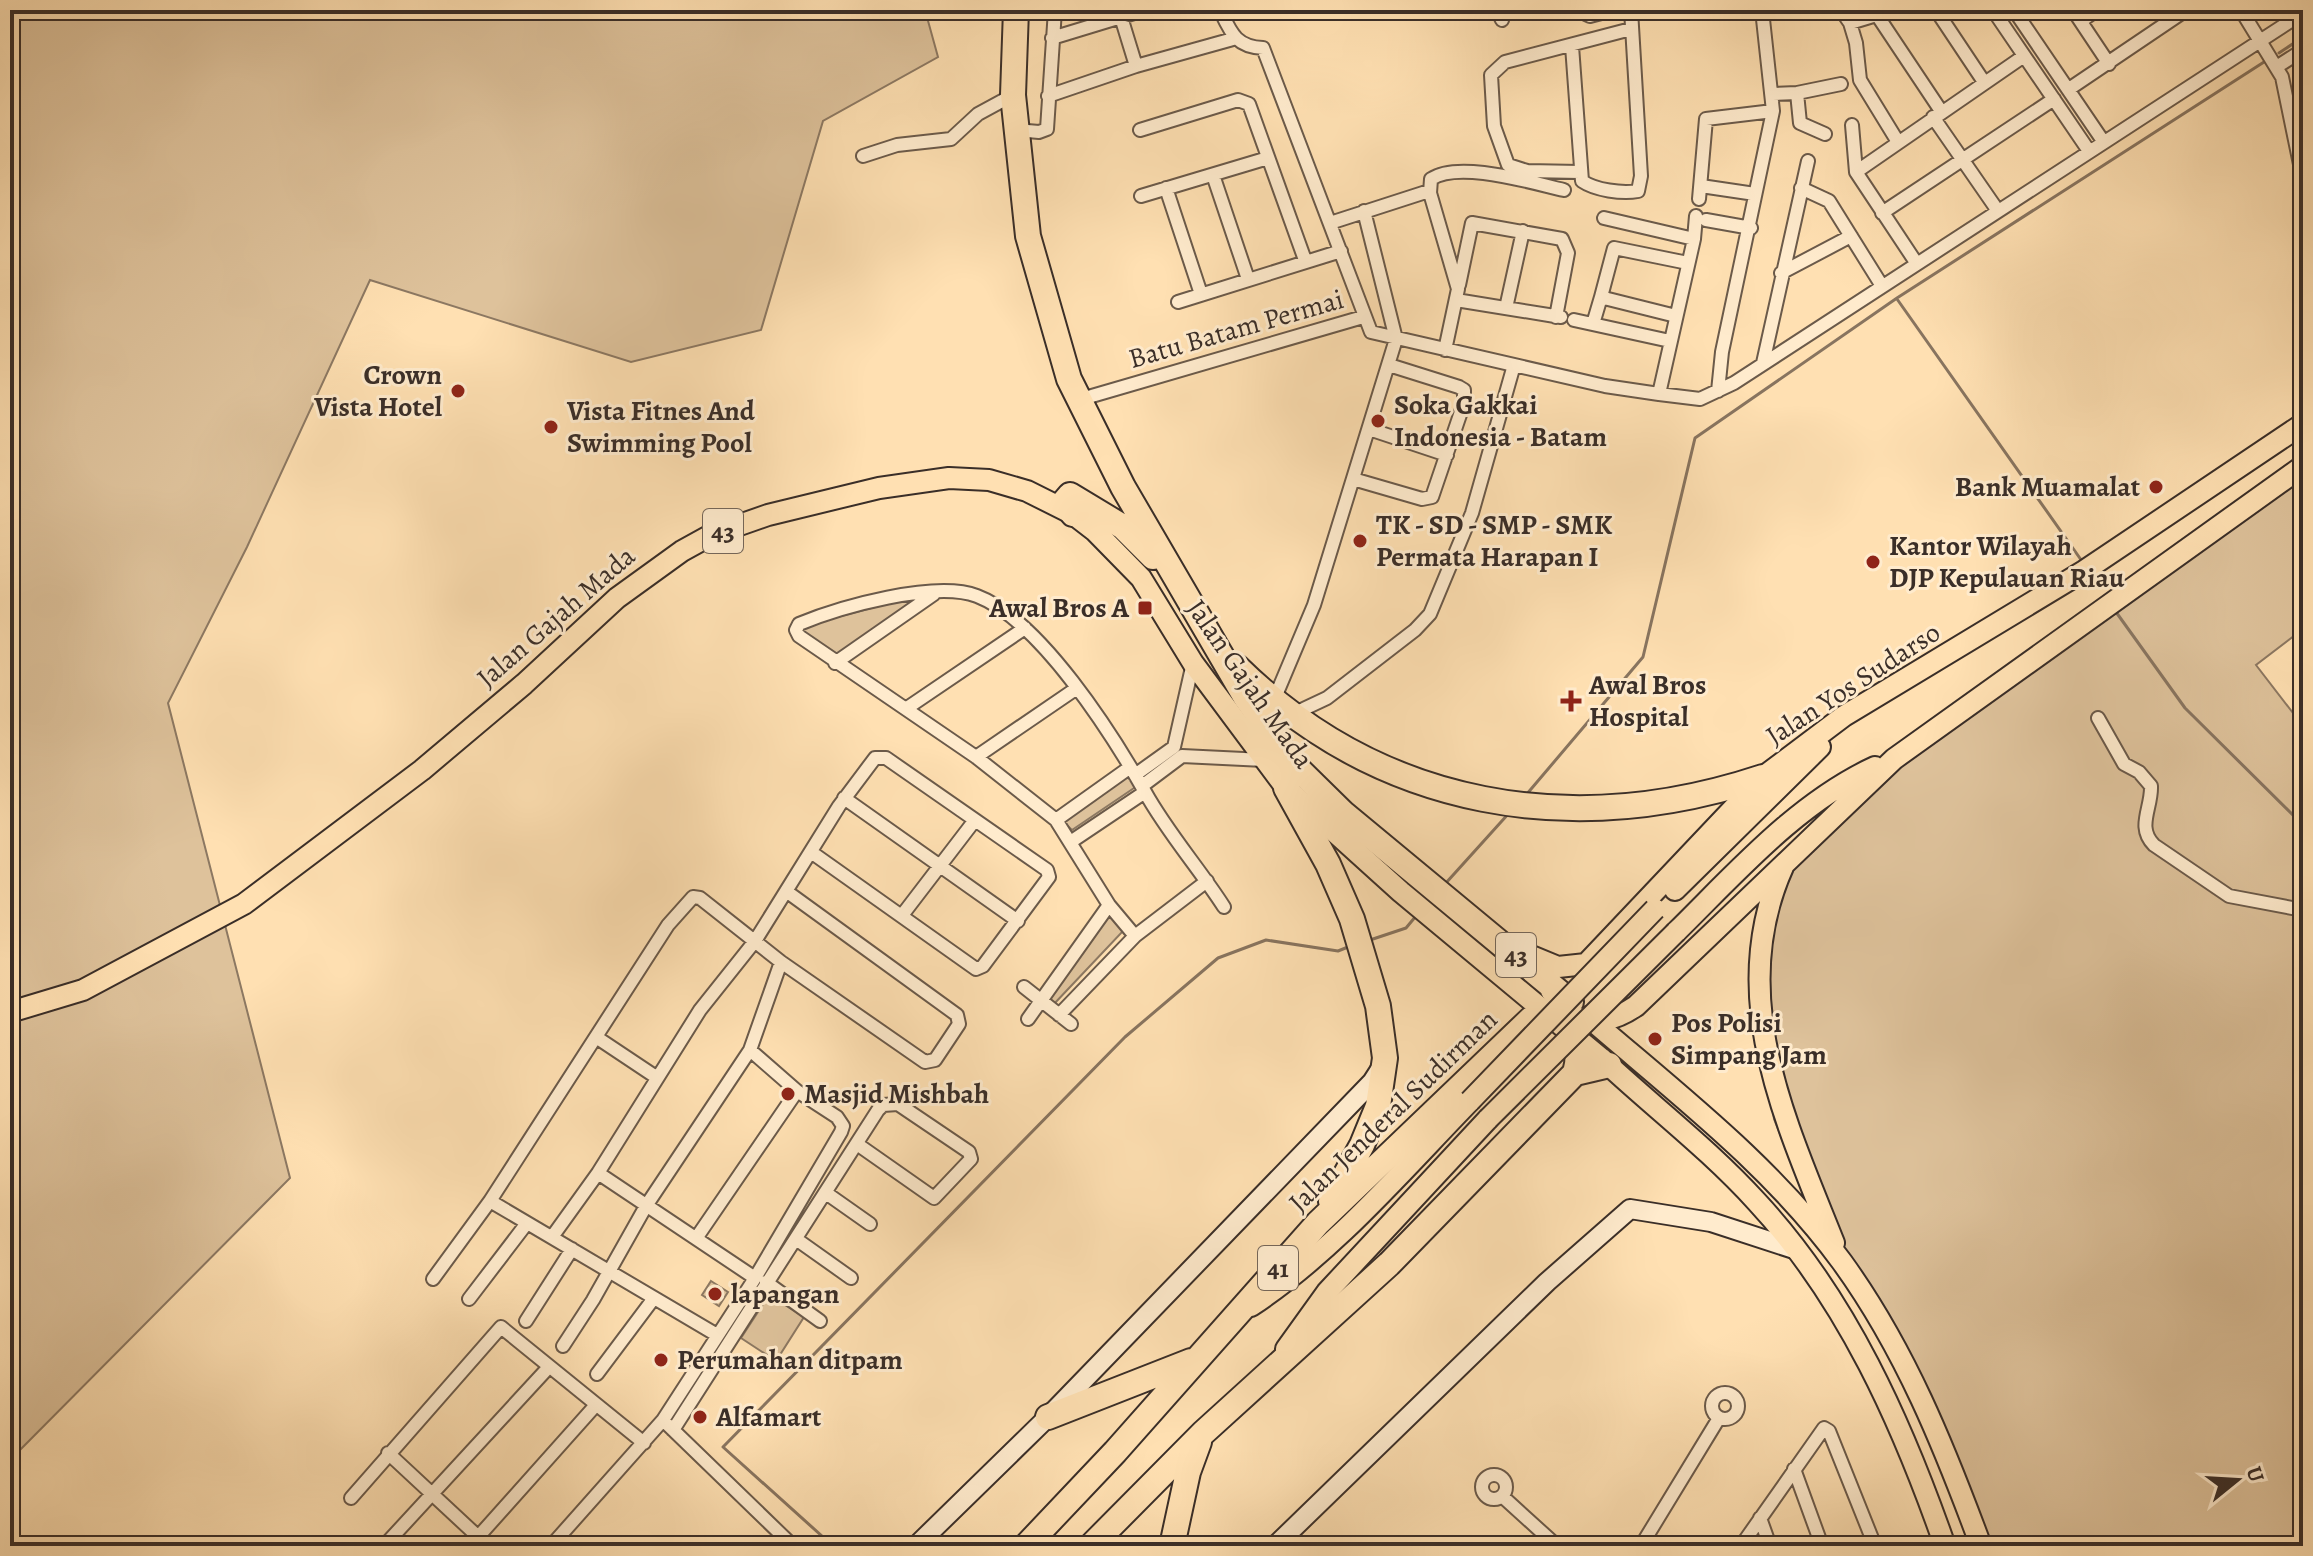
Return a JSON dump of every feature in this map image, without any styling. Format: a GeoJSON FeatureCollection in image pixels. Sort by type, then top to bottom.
{"type":"FeatureCollection","features":[{"type":"Feature","properties":{"kind":"highway","name":"Jalan Gajah Mada"},"geometry":{"type":"LineString","coordinates":[[1016,10],[1013,95],[1028,236],[1077,401],[1179,587],[1275,742],[1336,821],[1415,870],[1461,908],[1541,976],[1577,1022]]}},
{"type":"Feature","properties":{"kind":"highway"},"geometry":{"type":"LineString","coordinates":[[1073,514],[1064,502],[1070,495],[1123,527],[1179,587]]}},
{"type":"Feature","properties":{"kind":"highway"},"geometry":{"type":"LineString","coordinates":[[1209,635],[1238,669],[1282,708],[1392,773],[1428,788],[1474,799],[1525,806],[1669,802],[1763,777]]}},
{"type":"Feature","properties":{"kind":"highway"},"geometry":{"type":"LineString","coordinates":[[1286,788],[1338,884],[1378,1006],[1385,1058],[1378,1106],[1367,1133],[1318,1223]]}},
{"type":"Feature","properties":{"kind":"highway","name":"Jalan Jenderal Sudirman"},"geometry":{"type":"LineString","coordinates":[[1026,1546],[1318,1223],[1531,1019],[1577,1022]]}},
{"type":"Feature","properties":{"kind":"highway"},"geometry":{"type":"LineString","coordinates":[[1575,1073],[1577,1022]]}},
{"type":"Feature","properties":{"kind":"highway"},"geometry":{"type":"LineString","coordinates":[[1091,1546],[1203,1433],[1389,1264],[1575,1073],[1609,1065]]}},
{"type":"Feature","properties":{"kind":"highway"},"geometry":{"type":"LineString","coordinates":[[1473,1077],[1489,1076],[1506,1082],[1518,1097],[1524,1122]]}},
{"type":"Feature","properties":{"kind":"highway"},"geometry":{"type":"LineString","coordinates":[[1048,1417],[1199,1357]]}},
{"type":"Feature","properties":{"kind":"highway"},"geometry":{"type":"LineString","coordinates":[[1172,1546],[1188,1472],[1203,1433]]}},
{"type":"Feature","properties":{"kind":"main road","name":"Jalan Yos Sudarso"},"geometry":{"type":"LineString","coordinates":[[1577,1022],[1570,981],[1763,777],[1840,719],[2084,571],[2303,424]]}},
{"type":"Feature","properties":{"kind":"main road"},"geometry":{"type":"LineString","coordinates":[[1577,1022],[1619,1018],[1894,759],[2303,466]]}},
{"type":"Feature","properties":{"kind":"main road","name":"Jalan Gajah Mada"},"geometry":{"type":"LineString","coordinates":[[10,1012],[83,990],[244,904],[464,736],[617,598],[682,551],[711,535],[768,515],[829,499],[949,478],[1007,484],[1073,514],[1109,544],[1141,578],[1193,663],[1286,788],[1336,821],[1401,892],[1523,994],[1577,1022]]}},
{"type":"Feature","properties":{"kind":"main road"},"geometry":{"type":"LineString","coordinates":[[1235,1317],[1290,1278],[1355,1219],[1655,909],[1833,734],[1840,719]]}},
{"type":"Feature","properties":{"kind":"main road"},"geometry":{"type":"LineString","coordinates":[[1268,1376],[1327,1292],[1488,1119],[1676,932],[1783,829],[1851,779],[1894,759]]}},
{"type":"Feature","properties":{"kind":"main road"},"geometry":{"type":"LineString","coordinates":[[1786,860],[1769,903],[1761,945],[1761,1022],[1770,1072],[1788,1130],[1841,1261],[1906,1366],[1935,1425],[1981,1546]]}},
{"type":"Feature","properties":{"kind":"main road"},"geometry":{"type":"LineString","coordinates":[[1629,919],[1632,935],[1640,946],[1655,959],[1675,967]]}},
{"type":"Feature","properties":{"kind":"main road"},"geometry":{"type":"LineString","coordinates":[[1504,944],[1549,965],[1574,968],[1586,964]]}},
{"type":"Feature","properties":{"kind":"main road"},"geometry":{"type":"LineString","coordinates":[[1577,1022],[1745,1154],[1841,1261]]}},
{"type":"Feature","properties":{"kind":"main road"},"geometry":{"type":"LineString","coordinates":[[1577,1022],[1609,1065],[1730,1174],[1797,1250],[1868,1361],[1926,1490],[1945,1546]]}},
{"type":"Feature","properties":{"kind":"street"},"geometry":{"type":"LineString","coordinates":[[1015,130],[1039,132],[1047,129],[1055,10]]}},
{"type":"Feature","properties":{"kind":"street"},"geometry":{"type":"LineString","coordinates":[[1052,38],[1143,10]]}},
{"type":"Feature","properties":{"kind":"street"},"geometry":{"type":"LineString","coordinates":[[1048,96],[1136,66],[1233,39],[1220,10]]}},
{"type":"Feature","properties":{"kind":"street"},"geometry":{"type":"LineString","coordinates":[[1577,10],[1590,16],[1613,10]]}},
{"type":"Feature","properties":{"kind":"street"},"geometry":{"type":"LineString","coordinates":[[1572,46],[1582,181],[1590,186],[1632,192],[1641,187],[1631,10]]}},
{"type":"Feature","properties":{"kind":"street"},"geometry":{"type":"LineString","coordinates":[[1718,391],[1722,352],[1751,228],[1773,111],[1762,10]]}},
{"type":"Feature","properties":{"kind":"street"},"geometry":{"type":"LineString","coordinates":[[1841,10],[1850,23],[1860,80],[1898,142]]}},
{"type":"Feature","properties":{"kind":"street"},"geometry":{"type":"LineString","coordinates":[[1850,23],[1893,10]]}},
{"type":"Feature","properties":{"kind":"street"},"geometry":{"type":"LineString","coordinates":[[1936,10],[1984,82]]}},
{"type":"Feature","properties":{"kind":"street"},"geometry":{"type":"LineString","coordinates":[[1993,10],[2089,151]]}},
{"type":"Feature","properties":{"kind":"street"},"geometry":{"type":"LineString","coordinates":[[2014,10],[2103,141]]}},
{"type":"Feature","properties":{"kind":"street"},"geometry":{"type":"LineString","coordinates":[[2097,10],[2077,16],[2109,64]]}},
{"type":"Feature","properties":{"kind":"street"},"geometry":{"type":"LineString","coordinates":[[2241,10],[2257,40],[2278,66],[2286,88],[2303,179]]}},
{"type":"Feature","properties":{"kind":"street"},"geometry":{"type":"LineString","coordinates":[[2069,89],[2180,12]]}},
{"type":"Feature","properties":{"kind":"street"},"geometry":{"type":"LineString","coordinates":[[1363,317],[1376,336],[1695,399],[1718,391],[1763,363],[2303,13]]}},
{"type":"Feature","properties":{"kind":"street"},"geometry":{"type":"LineString","coordinates":[[1877,15],[1963,161],[1998,211]]}},
{"type":"Feature","properties":{"kind":"street"},"geometry":{"type":"LineString","coordinates":[[1121,17],[1136,66]]}},
{"type":"Feature","properties":{"kind":"street"},"geometry":{"type":"LineString","coordinates":[[1580,172],[1527,171],[1508,165],[1499,149],[1489,91],[1491,75],[1505,62],[1631,29]]}},
{"type":"Feature","properties":{"kind":"street","name":"Batu Batam Permai"},"geometry":{"type":"LineString","coordinates":[[1077,401],[1363,317],[1263,48],[1248,47],[1233,39]]}},
{"type":"Feature","properties":{"kind":"street"},"geometry":{"type":"LineString","coordinates":[[2278,66],[2303,50]]}},
{"type":"Feature","properties":{"kind":"street"},"geometry":{"type":"LineString","coordinates":[[1856,172],[2024,56]]}},
{"type":"Feature","properties":{"kind":"street"},"geometry":{"type":"LineString","coordinates":[[1773,94],[1797,93],[1841,84]]}},
{"type":"Feature","properties":{"kind":"street"},"geometry":{"type":"LineString","coordinates":[[1797,93],[1800,123],[1825,134]]}},
{"type":"Feature","properties":{"kind":"street"},"geometry":{"type":"LineString","coordinates":[[863,156],[897,145],[951,139],[978,114],[1013,95]]}},
{"type":"Feature","properties":{"kind":"street"},"geometry":{"type":"LineString","coordinates":[[1882,213],[2054,99]]}},
{"type":"Feature","properties":{"kind":"street"},"geometry":{"type":"LineString","coordinates":[[1140,130],[1242,100],[1252,109],[1305,260]]}},
{"type":"Feature","properties":{"kind":"street"},"geometry":{"type":"LineString","coordinates":[[1699,199],[1706,119],[1773,111]]}},
{"type":"Feature","properties":{"kind":"street"},"geometry":{"type":"LineString","coordinates":[[1852,125],[1856,172],[1917,264]]}},
{"type":"Feature","properties":{"kind":"street"},"geometry":{"type":"LineString","coordinates":[[1141,196],[1268,158]]}},
{"type":"Feature","properties":{"kind":"street"},"geometry":{"type":"LineString","coordinates":[[1763,363],[1808,161]]}},
{"type":"Feature","properties":{"kind":"street"},"geometry":{"type":"LineString","coordinates":[[1457,294],[1429,191],[1429,184],[1435,176],[1479,173],[1564,190]]}},
{"type":"Feature","properties":{"kind":"street"},"geometry":{"type":"LineString","coordinates":[[1213,175],[1248,279]]}},
{"type":"Feature","properties":{"kind":"street"},"geometry":{"type":"LineString","coordinates":[[1701,186],[1755,194]]}},
{"type":"Feature","properties":{"kind":"street"},"geometry":{"type":"LineString","coordinates":[[1166,188],[1201,294]]}},
{"type":"Feature","properties":{"kind":"street"},"geometry":{"type":"LineString","coordinates":[[1801,188],[1829,201],[1882,286]]}},
{"type":"Feature","properties":{"kind":"street"},"geometry":{"type":"LineString","coordinates":[[1330,223],[1429,191]]}},
{"type":"Feature","properties":{"kind":"street"},"geometry":{"type":"LineString","coordinates":[[1364,211],[1396,339],[1282,708],[1327,698],[1415,630],[1430,614],[1472,513],[1514,365]]}},
{"type":"Feature","properties":{"kind":"street"},"geometry":{"type":"LineString","coordinates":[[1604,218],[1694,239]]}},
{"type":"Feature","properties":{"kind":"street"},"geometry":{"type":"LineString","coordinates":[[1659,394],[1701,218],[1751,228]]}},
{"type":"Feature","properties":{"kind":"street"},"geometry":{"type":"LineString","coordinates":[[1593,324],[1619,222]]}},
{"type":"Feature","properties":{"kind":"street"},"geometry":{"type":"LineString","coordinates":[[1445,350],[1472,223],[1554,237],[1567,244],[1564,318]]}},
{"type":"Feature","properties":{"kind":"street"},"geometry":{"type":"LineString","coordinates":[[1506,308],[1523,231]]}},
{"type":"Feature","properties":{"kind":"street"},"geometry":{"type":"LineString","coordinates":[[1781,273],[1851,236]]}},
{"type":"Feature","properties":{"kind":"street"},"geometry":{"type":"LineString","coordinates":[[1614,248],[1688,263]]}},
{"type":"Feature","properties":{"kind":"street"},"geometry":{"type":"LineString","coordinates":[[1178,302],[1341,251]]}},
{"type":"Feature","properties":{"kind":"street"},"geometry":{"type":"LineString","coordinates":[[1457,294],[1506,308],[1670,341]]}},
{"type":"Feature","properties":{"kind":"street"},"geometry":{"type":"LineString","coordinates":[[1601,297],[1676,316]]}},
{"type":"Feature","properties":{"kind":"street"},"geometry":{"type":"LineString","coordinates":[[1353,479],[1428,499],[1433,495],[1464,403],[1464,390],[1389,365]]}},
{"type":"Feature","properties":{"kind":"street"},"geometry":{"type":"LineString","coordinates":[[1369,429],[1447,455]]}},
{"type":"Feature","properties":{"kind":"street"},"geometry":{"type":"LineString","coordinates":[[835,663],[937,592]]}},
{"type":"Feature","properties":{"kind":"street"},"geometry":{"type":"LineString","coordinates":[[1135,936],[1109,905],[1072,841],[1056,820],[976,757],[907,708],[835,663],[797,634],[799,624],[898,598],[937,592],[976,595],[1025,628],[1077,688],[1224,907]]}},
{"type":"Feature","properties":{"kind":"street"},"geometry":{"type":"LineString","coordinates":[[907,708],[1025,628]]}},
{"type":"Feature","properties":{"kind":"street"},"geometry":{"type":"LineString","coordinates":[[1072,841],[1144,789],[1178,752],[1193,663]]}},
{"type":"Feature","properties":{"kind":"street"},"geometry":{"type":"LineString","coordinates":[[976,757],[1077,688]]}},
{"type":"Feature","properties":{"kind":"street"},"geometry":{"type":"LineString","coordinates":[[2098,718],[2124,764],[2139,772],[2151,786],[2144,828],[2146,837],[2154,845],[2229,896],[2303,910]]}},
{"type":"Feature","properties":{"kind":"street"},"geometry":{"type":"LineString","coordinates":[[1056,820],[1132,771],[1178,752],[1264,760]]}},
{"type":"Feature","properties":{"kind":"street"},"geometry":{"type":"LineString","coordinates":[[552,1237],[598,1173],[700,1010],[755,941],[844,798],[871,761],[886,758],[1050,873],[1018,921],[983,966],[976,969],[903,914],[811,852]]}},
{"type":"Feature","properties":{"kind":"street"},"geometry":{"type":"LineString","coordinates":[[844,798],[1018,921]]}},
{"type":"Feature","properties":{"kind":"street"},"geometry":{"type":"LineString","coordinates":[[903,914],[975,820]]}},
{"type":"Feature","properties":{"kind":"street"},"geometry":{"type":"LineString","coordinates":[[1059,1015],[1135,936],[1207,881]]}},
{"type":"Feature","properties":{"kind":"street"},"geometry":{"type":"LineString","coordinates":[[433,1279],[490,1201],[668,925],[693,897],[700,898],[781,962],[925,1062],[935,1060],[959,1024],[955,1013],[786,891]]}},
{"type":"Feature","properties":{"kind":"street"},"geometry":{"type":"LineString","coordinates":[[1028,1019],[1109,905]]}},
{"type":"Feature","properties":{"kind":"street"},"geometry":{"type":"LineString","coordinates":[[563,1346],[646,1206],[750,1050],[781,962]]}},
{"type":"Feature","properties":{"kind":"street"},"geometry":{"type":"LineString","coordinates":[[1024,987],[1071,1024]]}},
{"type":"Feature","properties":{"kind":"street"},"geometry":{"type":"LineString","coordinates":[[596,1037],[656,1077]]}},
{"type":"Feature","properties":{"kind":"street"},"geometry":{"type":"LineString","coordinates":[[673,1430],[761,1280],[843,1126],[837,1117],[797,1091],[750,1050]]}},
{"type":"Feature","properties":{"kind":"street"},"geometry":{"type":"LineString","coordinates":[[916,1546],[1048,1417],[1372,1082],[1385,1058]]}},
{"type":"Feature","properties":{"kind":"street"},"geometry":{"type":"LineString","coordinates":[[697,1237],[797,1091]]}},
{"type":"Feature","properties":{"kind":"street"},"geometry":{"type":"LineString","coordinates":[[551,1546],[663,1420],[717,1335],[796,1239],[878,1110],[893,1102],[969,1152],[971,1159],[934,1198],[857,1144]]}},
{"type":"Feature","properties":{"kind":"street"},"geometry":{"type":"LineString","coordinates":[[598,1173],[820,1321]]}},
{"type":"Feature","properties":{"kind":"street"},"geometry":{"type":"LineString","coordinates":[[826,1193],[870,1224]]}},
{"type":"Feature","properties":{"kind":"street"},"geometry":{"type":"LineString","coordinates":[[490,1201],[717,1335]]}},
{"type":"Feature","properties":{"kind":"street"},"geometry":{"type":"LineString","coordinates":[[1275,1546],[1547,1282],[1630,1209],[1711,1222],[1797,1250]]}},
{"type":"Feature","properties":{"kind":"street"},"geometry":{"type":"LineString","coordinates":[[469,1299],[527,1223]]}},
{"type":"Feature","properties":{"kind":"street"},"geometry":{"type":"LineString","coordinates":[[796,1239],[851,1278]]}},
{"type":"Feature","properties":{"kind":"street"},"geometry":{"type":"LineString","coordinates":[[526,1321],[572,1249]]}},
{"type":"Feature","properties":{"kind":"street"},"geometry":{"type":"LineString","coordinates":[[597,1374],[654,1298]]}},
{"type":"Feature","properties":{"kind":"street"},"geometry":{"type":"LineString","coordinates":[[351,1498],[501,1327],[644,1443]]}},
{"type":"Feature","properties":{"kind":"street"},"geometry":{"type":"LineString","coordinates":[[384,1546],[548,1368]]}},
{"type":"Feature","properties":{"kind":"street"},"geometry":{"type":"LineString","coordinates":[[388,1453],[434,1492],[479,1543],[595,1406]]}},
{"type":"Feature","properties":{"kind":"street"},"geometry":{"type":"LineString","coordinates":[[1641,1546],[1719,1418]]}},
{"type":"Feature","properties":{"kind":"street"},"geometry":{"type":"LineString","coordinates":[[663,1420],[793,1546]]}},
{"type":"Feature","properties":{"kind":"street"},"geometry":{"type":"LineString","coordinates":[[1741,1546],[1820,1430],[1828,1429],[1875,1546]]}},
{"type":"Feature","properties":{"kind":"street"},"geometry":{"type":"LineString","coordinates":[[1794,1469],[1822,1546]]}},
{"type":"Feature","properties":{"kind":"street"},"geometry":{"type":"LineString","coordinates":[[1502,1496],[1557,1546]]}},
{"type":"Feature","properties":{"kind":"street"},"geometry":{"type":"LineString","coordinates":[[1760,1518],[1770,1546]]}},
{"type":"Feature","properties":{"kind":"shaded area"},"geometry":{"type":"Polygon","coordinates":[[[10,10],[925,10],[938,57],[823,121],[761,330],[631,362],[370,280],[247,547],[168,703],[290,1178],[10,1460],[10,10]]]}},
{"type":"Feature","properties":{"kind":"shaded area"},"geometry":{"type":"Polygon","coordinates":[[[2303,467],[2303,629],[2256,665],[2303,726],[2303,1546],[1974,1546],[1889,1345],[1811,1212],[1774,1119],[1762,1023],[1775,916],[1796,845],[1833,800],[2303,467]]]}},
{"type":"Feature","properties":{"kind":"shaded area"},"geometry":{"type":"Polygon","coordinates":[[[902,600],[915,601],[837,656],[799,630],[803,626],[902,600]]]}},
{"type":"Feature","properties":{"kind":"shaded area"},"geometry":{"type":"Polygon","coordinates":[[[1124,767],[1137,786],[1072,830],[1057,816],[1124,767]]]}},
{"type":"Feature","properties":{"kind":"shaded area"},"geometry":{"type":"Polygon","coordinates":[[[1107,910],[1124,930],[1053,1005],[1044,997],[1107,910]]]}},
{"type":"Feature","properties":{"kind":"shaded area","name":"lapangan"},"geometry":{"type":"Polygon","coordinates":[[[711,1281],[728,1292],[719,1306],[702,1295],[711,1281]]]}},
{"type":"Feature","properties":{"kind":"shaded area"},"geometry":{"type":"Polygon","coordinates":[[[769,1295],[804,1317],[776,1361],[741,1338],[769,1295]]]}},
{"type":"Feature","properties":{"kind":"waterway"},"geometry":{"type":"LineString","coordinates":[[2279,53],[2303,37]]}},
{"type":"Feature","properties":{"kind":"waterway"},"geometry":{"type":"LineString","coordinates":[[1526,795],[1643,657],[1695,438],[1897,298],[2264,62]]}},
{"type":"Feature","properties":{"kind":"waterway"},"geometry":{"type":"LineString","coordinates":[[1897,299],[2084,564]]}},
{"type":"Feature","properties":{"kind":"waterway"},"geometry":{"type":"LineString","coordinates":[[2116,612],[2185,708],[2303,825]]}},
{"type":"Feature","properties":{"kind":"waterway"},"geometry":{"type":"LineString","coordinates":[[1445,884],[1510,812]]}},
{"type":"Feature","properties":{"kind":"waterway"},"geometry":{"type":"LineString","coordinates":[[1367,941],[1406,928],[1416,916]]}},
{"type":"Feature","properties":{"kind":"waterway"},"geometry":{"type":"LineString","coordinates":[[833,1546],[723,1447],[1125,1037],[1218,958],[1266,940],[1338,951],[1348,947]]}},
{"type":"Feature","properties":{"kind":"place","name":"Crown Vista Hotel"},"geometry":{"type":"Point","coordinates":[458,391]}},
{"type":"Feature","properties":{"kind":"place","name":"Soka Gakkai Indonesia - Batam"},"geometry":{"type":"Point","coordinates":[1378,421]}},
{"type":"Feature","properties":{"kind":"place","name":"Vista Fitnes And Swimming Pool"},"geometry":{"type":"Point","coordinates":[551,427]}},
{"type":"Feature","properties":{"kind":"place","name":"Bank Muamalat"},"geometry":{"type":"Point","coordinates":[2156,487]}},
{"type":"Feature","properties":{"kind":"place","name":"TK - SD - SMP - SMK Permata Harapan I"},"geometry":{"type":"Point","coordinates":[1360,541]}},
{"type":"Feature","properties":{"kind":"place","name":"Kantor Wilayah DJP Kepulauan Riau"},"geometry":{"type":"Point","coordinates":[1873,562]}},
{"type":"Feature","properties":{"kind":"place","name":"Awal Bros A"},"geometry":{"type":"Point","coordinates":[1145,608]}},
{"type":"Feature","properties":{"kind":"place","name":"Awal Bros Hospital"},"geometry":{"type":"Point","coordinates":[1571,701]}},
{"type":"Feature","properties":{"kind":"place","name":"Pos Polisi Simpang Jam"},"geometry":{"type":"Point","coordinates":[1655,1039]}},
{"type":"Feature","properties":{"kind":"place","name":"Masjid Mishbah"},"geometry":{"type":"Point","coordinates":[788,1094]}},
{"type":"Feature","properties":{"kind":"place","name":"lapangan"},"geometry":{"type":"Point","coordinates":[715,1294]}},
{"type":"Feature","properties":{"kind":"place","name":"Perumahan ditpam"},"geometry":{"type":"Point","coordinates":[661,1360]}},
{"type":"Feature","properties":{"kind":"place","name":"Alfamart"},"geometry":{"type":"Point","coordinates":[700,1417]}}]}
